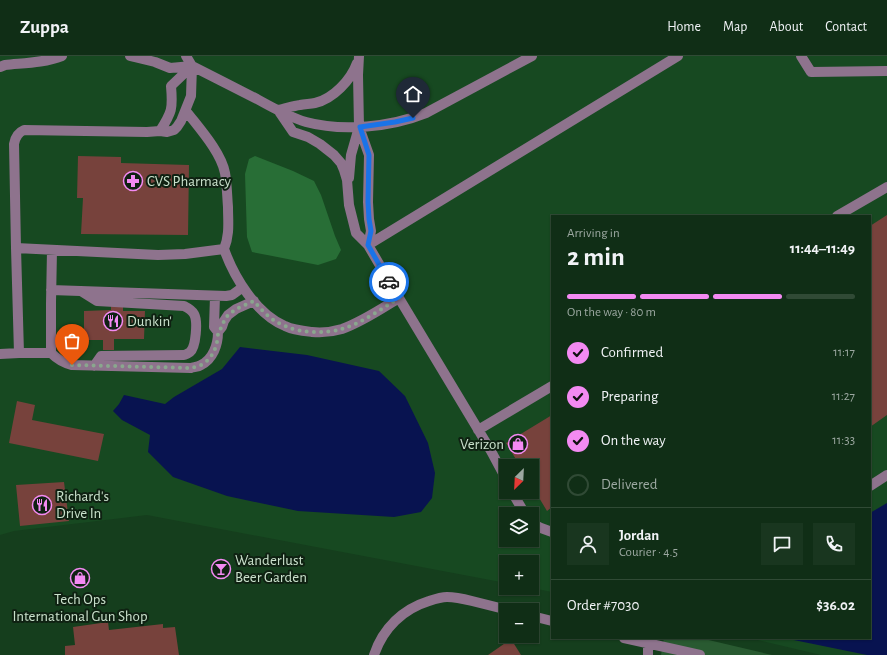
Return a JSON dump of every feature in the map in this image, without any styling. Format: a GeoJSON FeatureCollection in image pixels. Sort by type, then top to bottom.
{"type":"FeatureCollection","features":[{"type":"Feature","properties":{"kind":"street"},"geometry":{"type":"LineString","coordinates":[[0,67],[37,62],[62,56]]}},
{"type":"Feature","properties":{"kind":"street"},"geometry":{"type":"LineString","coordinates":[[130,56],[155,62],[170,68],[192,66]]}},
{"type":"Feature","properties":{"kind":"street"},"geometry":{"type":"LineString","coordinates":[[186,56],[192,66],[278,110],[322,126],[360,127],[395,122],[426,113],[532,56]]}},
{"type":"Feature","properties":{"kind":"street"},"geometry":{"type":"LineString","coordinates":[[278,110],[315,103],[327,98],[342,87],[349,79],[355,69],[359,56]]}},
{"type":"Feature","properties":{"kind":"street"},"geometry":{"type":"LineString","coordinates":[[359,56],[358,75],[360,127],[369,155],[368,202],[371,231],[368,245]]}},
{"type":"Feature","properties":{"kind":"street"},"geometry":{"type":"LineString","coordinates":[[368,245],[678,56]]}},
{"type":"Feature","properties":{"kind":"street"},"geometry":{"type":"LineString","coordinates":[[801,56],[811,72],[887,71]]}},
{"type":"Feature","properties":{"kind":"street"},"geometry":{"type":"LineString","coordinates":[[19,353],[14,144],[18,134],[24,130],[167,132],[174,130],[186,111],[191,96],[192,66]]}},
{"type":"Feature","properties":{"kind":"street"},"geometry":{"type":"LineString","coordinates":[[160,131],[170,115],[172,100],[171,86],[192,66]]}},
{"type":"Feature","properties":{"kind":"street"},"geometry":{"type":"LineString","coordinates":[[278,110],[292,132],[314,140],[334,154],[340,162],[344,170],[348,189],[349,205],[356,233],[368,245],[499,466]]}},
{"type":"Feature","properties":{"kind":"street"},"geometry":{"type":"LineString","coordinates":[[186,111],[218,154],[225,172],[229,228],[224,249],[228,260],[243,287],[262,310],[271,318],[285,326],[307,332],[326,332],[353,325],[399,298]]}},
{"type":"Feature","properties":{"kind":"street"},"geometry":{"type":"LineString","coordinates":[[348,189],[351,155],[360,127]]}},
{"type":"Feature","properties":{"kind":"street"},"geometry":{"type":"LineString","coordinates":[[839,215],[887,187]]}},
{"type":"Feature","properties":{"kind":"street"},"geometry":{"type":"LineString","coordinates":[[16,248],[158,255],[185,254],[224,249]]}},
{"type":"Feature","properties":{"kind":"street"},"geometry":{"type":"LineString","coordinates":[[51,353],[52,250]]}},
{"type":"Feature","properties":{"kind":"street"},"geometry":{"type":"LineString","coordinates":[[51,290],[215,296],[232,295],[243,287]]}},
{"type":"Feature","properties":{"kind":"street"},"geometry":{"type":"LineString","coordinates":[[81,291],[97,300],[184,306],[191,309],[195,315],[195,342],[190,353],[178,356],[101,356],[94,366]]}},
{"type":"Feature","properties":{"kind":"street"},"geometry":{"type":"LineString","coordinates":[[0,354],[51,353],[57,359],[72,365],[191,368],[201,365],[209,359],[217,345],[218,332],[214,327],[215,296]]}},
{"type":"Feature","properties":{"kind":"street"},"geometry":{"type":"LineString","coordinates":[[218,332],[228,315],[236,309],[254,301]]}},
{"type":"Feature","properties":{"kind":"street"},"geometry":{"type":"LineString","coordinates":[[478,430],[551,387]]}},
{"type":"Feature","properties":{"kind":"street"},"geometry":{"type":"LineString","coordinates":[[871,485],[887,475]]}},
{"type":"Feature","properties":{"kind":"street"},"geometry":{"type":"LineString","coordinates":[[539,527],[551,532]]}},
{"type":"Feature","properties":{"kind":"street"},"geometry":{"type":"LineString","coordinates":[[374,655],[386,630],[395,620],[404,613],[426,602],[446,596],[499,608]]}},
{"type":"Feature","properties":{"kind":"street"},"geometry":{"type":"LineString","coordinates":[[539,618],[551,621]]}},
{"type":"Feature","properties":{"kind":"street"},"geometry":{"type":"LineString","coordinates":[[628,639],[700,655]]}},
{"type":"Feature","properties":{"kind":"street"},"geometry":{"type":"LineString","coordinates":[[648,644],[648,655]]}},
{"type":"Feature","properties":{"kind":"shaded area"},"geometry":{"type":"Polygon","coordinates":[[[0,56],[887,56],[887,655],[821,655],[753,639],[871,639],[871,215],[551,215],[551,592],[539,589],[539,555],[499,555],[499,582],[147,515],[14,531],[0,535],[0,56]]]}},
{"type":"Feature","properties":{"kind":"shaded area"},"geometry":{"type":"Polygon","coordinates":[[[255,156],[314,181],[321,195],[341,250],[336,259],[318,265],[252,252],[247,237],[245,174],[249,159],[255,156]]]}},
{"type":"Feature","properties":{"kind":"shaded area"},"geometry":{"type":"Polygon","coordinates":[[[240,347],[307,355],[379,371],[405,396],[428,443],[435,473],[432,498],[421,512],[394,517],[298,511],[227,496],[173,477],[148,452],[150,435],[122,420],[113,411],[124,395],[165,404],[174,397],[222,369],[240,347]]]}},
{"type":"Feature","properties":{"kind":"shaded area"},"geometry":{"type":"Polygon","coordinates":[[[887,503],[887,655],[867,655],[789,639],[871,639],[871,512],[887,503]]]}},
{"type":"Feature","properties":{"kind":"shaded area"},"geometry":{"type":"Polygon","coordinates":[[[664,639],[704,639],[772,655],[661,655],[664,639]]]}},
{"type":"Feature","properties":{"kind":"building","name":"CVS Pharmacy"},"geometry":{"type":"Polygon","coordinates":[[[78,156],[121,157],[121,163],[189,165],[188,235],[81,234],[83,198],[77,198],[78,156]]]}},
{"type":"Feature","properties":{"kind":"building"},"geometry":{"type":"Polygon","coordinates":[[[887,215],[887,415],[871,426],[871,225],[887,215]]]}},
{"type":"Feature","properties":{"kind":"building"},"geometry":{"type":"Polygon","coordinates":[[[111,304],[123,304],[123,311],[145,311],[144,339],[114,339],[114,350],[103,350],[103,340],[84,340],[84,311],[111,310],[111,304]]]}},
{"type":"Feature","properties":{"kind":"building"},"geometry":{"type":"Polygon","coordinates":[[[17,401],[35,405],[32,420],[104,434],[98,461],[9,443],[17,401]]]}},
{"type":"Feature","properties":{"kind":"building"},"geometry":{"type":"Polygon","coordinates":[[[551,416],[551,508],[547,511],[539,498],[539,459],[516,459],[506,443],[551,416]]]}},
{"type":"Feature","properties":{"kind":"building"},"geometry":{"type":"Polygon","coordinates":[[[64,482],[69,521],[20,526],[16,485],[64,482]]]}},
{"type":"Feature","properties":{"kind":"building"},"geometry":{"type":"Polygon","coordinates":[[[108,622],[109,630],[163,624],[163,628],[175,627],[179,655],[65,655],[65,646],[75,645],[73,627],[108,622]]]}},
{"type":"Feature","properties":{"kind":"building"},"geometry":{"type":"Polygon","coordinates":[[[505,643],[514,643],[521,655],[488,655],[505,643]]]}},
{"type":"Feature","properties":{"kind":"way so far"},"geometry":{"type":"LineString","coordinates":[[72,365],[191,368],[201,365],[209,359],[217,345],[218,332],[228,315],[236,309],[254,301],[271,318],[285,326],[307,332],[326,332],[342,329],[363,320],[399,298],[389,282]]}},
{"type":"Feature","properties":{"kind":"place","name":"CVS Pharmacy"},"geometry":{"type":"Point","coordinates":[133,181]}},
{"type":"Feature","properties":{"kind":"place","name":"Dunkin'"},"geometry":{"type":"Point","coordinates":[113,321]}},
{"type":"Feature","properties":{"kind":"place","name":"Verizon"},"geometry":{"type":"Point","coordinates":[518,444]}},
{"type":"Feature","properties":{"kind":"place","name":"Richard's Drive In"},"geometry":{"type":"Point","coordinates":[42,505]}},
{"type":"Feature","properties":{"kind":"place","name":"Wanderlust Beer Garden"},"geometry":{"type":"Point","coordinates":[221,569]}},
{"type":"Feature","properties":{"kind":"place","name":"Tech Ops International Gun Shop"},"geometry":{"type":"Point","coordinates":[80,578]}},
{"type":"Feature","properties":{"kind":"route"},"geometry":{"type":"LineString","coordinates":[[389,282],[368,245],[371,231],[368,202],[369,155],[360,127],[413,118]]}}]}
